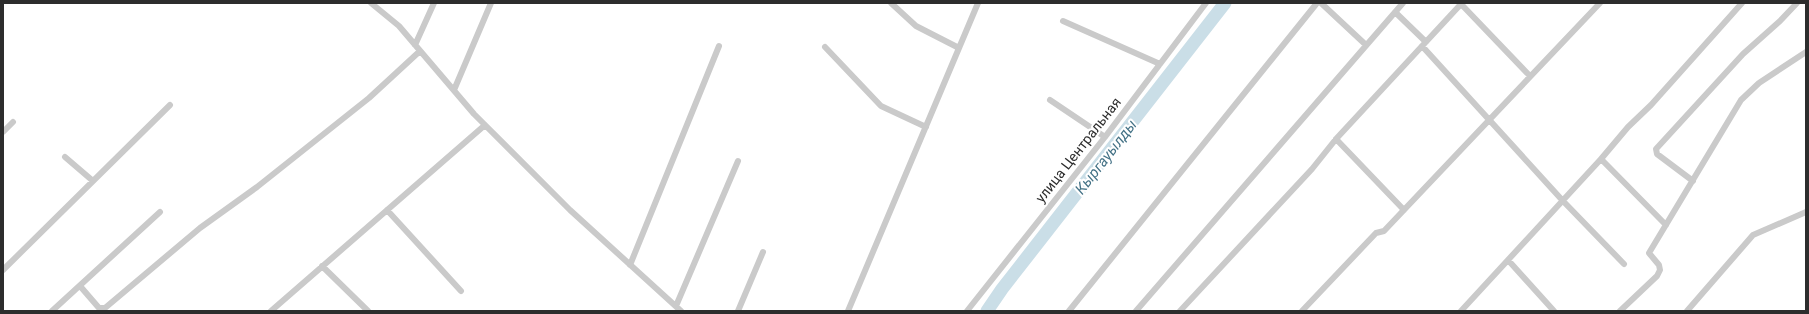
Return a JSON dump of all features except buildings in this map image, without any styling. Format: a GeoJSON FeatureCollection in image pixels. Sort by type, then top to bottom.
{"type":"FeatureCollection","features":[{"type":"Feature","properties":{"kind":"street"},"geometry":{"type":"LineString","coordinates":[[415,45],[434,3]]}},
{"type":"Feature","properties":{"kind":"street"},"geometry":{"type":"LineString","coordinates":[[454,90],[491,3]]}},
{"type":"Feature","properties":{"kind":"street"},"geometry":{"type":"LineString","coordinates":[[892,3],[916,26],[959,48]]}},
{"type":"Feature","properties":{"kind":"street"},"geometry":{"type":"LineString","coordinates":[[848,311],[978,3]]}},
{"type":"Feature","properties":{"kind":"street","name":"улица Центральная"},"geometry":{"type":"LineString","coordinates":[[967,311],[1105,136],[1206,3]]}},
{"type":"Feature","properties":{"kind":"street"},"geometry":{"type":"LineString","coordinates":[[1069,311],[1317,3]]}},
{"type":"Feature","properties":{"kind":"street"},"geometry":{"type":"LineString","coordinates":[[1321,3],[1366,45]]}},
{"type":"Feature","properties":{"kind":"street"},"geometry":{"type":"LineString","coordinates":[[1136,311],[1403,3]]}},
{"type":"Feature","properties":{"kind":"street"},"geometry":{"type":"LineString","coordinates":[[1302,311],[1376,233],[1384,231],[1600,3]]}},
{"type":"Feature","properties":{"kind":"street"},"geometry":{"type":"LineString","coordinates":[[1461,311],[1563,201],[1628,127],[1651,105],[1742,3]]}},
{"type":"Feature","properties":{"kind":"street"},"geometry":{"type":"LineString","coordinates":[[1693,181],[1657,154],[1656,149],[1743,54],[1780,21],[1797,3]]}},
{"type":"Feature","properties":{"kind":"street"},"geometry":{"type":"LineString","coordinates":[[371,4],[399,26],[485,125],[570,210],[681,311]]}},
{"type":"Feature","properties":{"kind":"street"},"geometry":{"type":"LineString","coordinates":[[1180,311],[1312,169],[1336,139],[1461,4],[1530,76]]}},
{"type":"Feature","properties":{"kind":"street"},"geometry":{"type":"LineString","coordinates":[[1395,12],[1489,120],[1563,201],[1624,264]]}},
{"type":"Feature","properties":{"kind":"street"},"geometry":{"type":"LineString","coordinates":[[1063,21],[1160,64]]}},
{"type":"Feature","properties":{"kind":"street"},"geometry":{"type":"LineString","coordinates":[[630,265],[719,46]]}},
{"type":"Feature","properties":{"kind":"street"},"geometry":{"type":"LineString","coordinates":[[825,48],[881,106],[926,127]]}},
{"type":"Feature","properties":{"kind":"street"},"geometry":{"type":"LineString","coordinates":[[80,286],[100,308],[105,308],[200,228],[257,187],[369,98],[420,51]]}},
{"type":"Feature","properties":{"kind":"street"},"geometry":{"type":"LineString","coordinates":[[1620,311],[1657,276],[1660,270],[1659,265],[1649,253],[1747,93],[1759,83],[1806,52]]}},
{"type":"Feature","properties":{"kind":"street"},"geometry":{"type":"LineString","coordinates":[[1050,100],[1105,136]]}},
{"type":"Feature","properties":{"kind":"street"},"geometry":{"type":"LineString","coordinates":[[3,270],[170,105]]}},
{"type":"Feature","properties":{"kind":"street"},"geometry":{"type":"LineString","coordinates":[[3,132],[14,122]]}},
{"type":"Feature","properties":{"kind":"street"},"geometry":{"type":"LineString","coordinates":[[271,311],[485,125]]}},
{"type":"Feature","properties":{"kind":"street"},"geometry":{"type":"LineString","coordinates":[[1336,139],[1404,210]]}},
{"type":"Feature","properties":{"kind":"street"},"geometry":{"type":"LineString","coordinates":[[66,157],[93,181]]}},
{"type":"Feature","properties":{"kind":"street"},"geometry":{"type":"LineString","coordinates":[[1601,159],[1666,225]]}},
{"type":"Feature","properties":{"kind":"street"},"geometry":{"type":"LineString","coordinates":[[676,306],[738,161]]}},
{"type":"Feature","properties":{"kind":"street"},"geometry":{"type":"LineString","coordinates":[[387,210],[461,291]]}},
{"type":"Feature","properties":{"kind":"street"},"geometry":{"type":"LineString","coordinates":[[52,311],[160,212]]}},
{"type":"Feature","properties":{"kind":"street"},"geometry":{"type":"LineString","coordinates":[[1687,311],[1753,235],[1806,212]]}},
{"type":"Feature","properties":{"kind":"street"},"geometry":{"type":"LineString","coordinates":[[738,311],[763,252]]}},
{"type":"Feature","properties":{"kind":"street"},"geometry":{"type":"LineString","coordinates":[[1508,260],[1554,311]]}},
{"type":"Feature","properties":{"kind":"street"},"geometry":{"type":"LineString","coordinates":[[322,266],[368,311]]}},
{"type":"Feature","properties":{"kind":"waterway","name":"Кыргауылды"},"geometry":{"type":"LineString","coordinates":[[987,311],[1002,289],[1225,3]]}}]}
